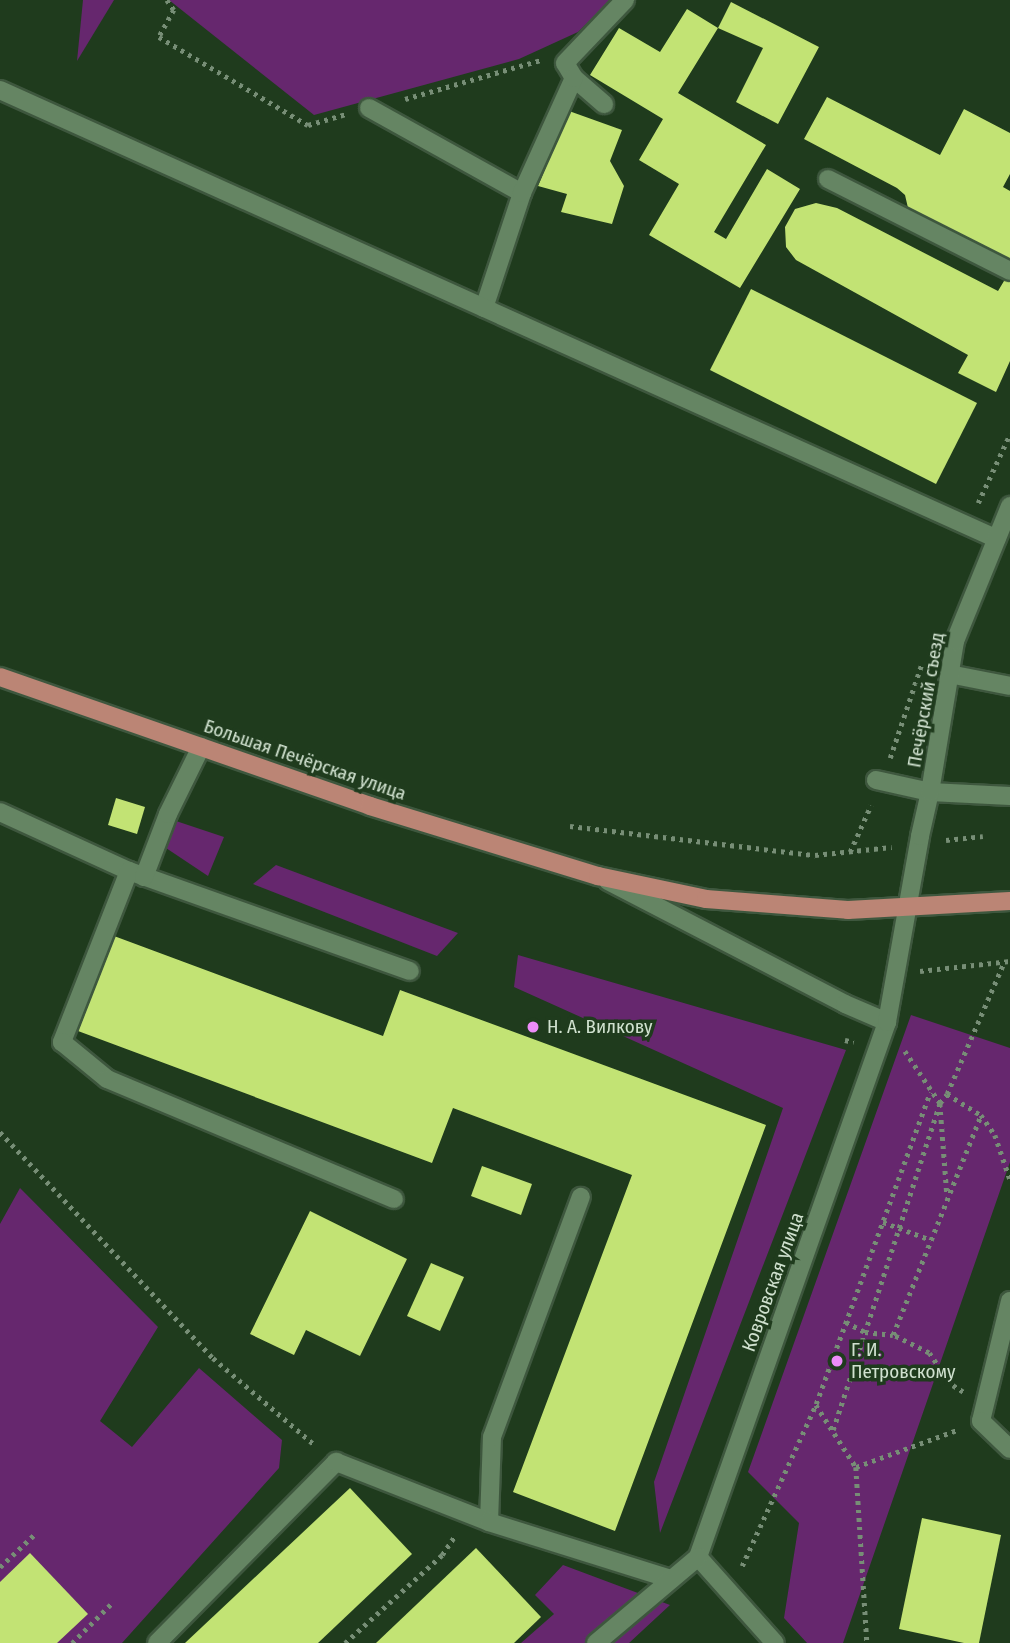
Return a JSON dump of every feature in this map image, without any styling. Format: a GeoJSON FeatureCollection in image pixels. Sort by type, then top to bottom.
{"type":"FeatureCollection","features":[{"type":"Feature","properties":{"kind":"main road","name":"Большая Печёрская улица"},"geometry":{"type":"LineString","coordinates":[[0,677],[370,806],[598,876],[706,899],[848,910],[1010,901]]}},
{"type":"Feature","properties":{"kind":"street"},"geometry":{"type":"LineString","coordinates":[[484,308],[522,193],[570,70],[625,0]]}},
{"type":"Feature","properties":{"kind":"street"},"geometry":{"type":"LineString","coordinates":[[570,70],[604,104]]}},
{"type":"Feature","properties":{"kind":"street"},"geometry":{"type":"LineString","coordinates":[[0,90],[997,539]]}},
{"type":"Feature","properties":{"kind":"street"},"geometry":{"type":"LineString","coordinates":[[369,108],[522,193]]}},
{"type":"Feature","properties":{"kind":"street"},"geometry":{"type":"LineString","coordinates":[[828,179],[1010,271]]}},
{"type":"Feature","properties":{"kind":"street","name":"Печёрский съезд"},"geometry":{"type":"LineString","coordinates":[[907,908],[930,792],[955,641],[1010,506]]}},
{"type":"Feature","properties":{"kind":"street"},"geometry":{"type":"LineString","coordinates":[[949,674],[1010,686]]}},
{"type":"Feature","properties":{"kind":"street"},"geometry":{"type":"LineString","coordinates":[[201,747],[137,874],[62,1042],[107,1079],[394,1199]]}},
{"type":"Feature","properties":{"kind":"street"},"geometry":{"type":"LineString","coordinates":[[879,780],[930,792],[1010,796]]}},
{"type":"Feature","properties":{"kind":"street"},"geometry":{"type":"LineString","coordinates":[[0,812],[137,874],[410,971]]}},
{"type":"Feature","properties":{"kind":"street","name":"Большая Печёрская улица"},"geometry":{"type":"LineString","coordinates":[[598,876],[845,1004],[887,1022]]}},
{"type":"Feature","properties":{"kind":"street","name":"Ковровская улица"},"geometry":{"type":"LineString","coordinates":[[698,1557],[887,1022],[907,908]]}},
{"type":"Feature","properties":{"kind":"street"},"geometry":{"type":"LineString","coordinates":[[488,1522],[492,1437],[581,1197]]}},
{"type":"Feature","properties":{"kind":"street"},"geometry":{"type":"LineString","coordinates":[[1010,1301],[983,1413],[1010,1449]]}},
{"type":"Feature","properties":{"kind":"street"},"geometry":{"type":"LineString","coordinates":[[157,1643],[336,1462],[488,1522],[671,1579]]}},
{"type":"Feature","properties":{"kind":"street"},"geometry":{"type":"LineString","coordinates":[[596,1643],[698,1557],[775,1643]]}},
{"type":"Feature","properties":{"kind":"path"},"geometry":{"type":"LineString","coordinates":[[167,0],[174,10],[159,37],[308,125],[540,60],[570,70]]}},
{"type":"Feature","properties":{"kind":"path"},"geometry":{"type":"LineString","coordinates":[[570,826],[815,855],[850,852],[879,780]]}},
{"type":"Feature","properties":{"kind":"path"},"geometry":{"type":"LineString","coordinates":[[918,971],[1007,962]]}},
{"type":"Feature","properties":{"kind":"path"},"geometry":{"type":"LineString","coordinates":[[833,1430],[940,1103],[947,1094],[1007,962]]}},
{"type":"Feature","properties":{"kind":"path"},"geometry":{"type":"LineString","coordinates":[[903,1049],[930,1093],[940,1103],[947,1199]]}},
{"type":"Feature","properties":{"kind":"path"},"geometry":{"type":"LineString","coordinates":[[730,1592],[816,1404],[930,1093]]}},
{"type":"Feature","properties":{"kind":"path"},"geometry":{"type":"LineString","coordinates":[[947,1094],[981,1115],[995,1135],[1010,1179]]}},
{"type":"Feature","properties":{"kind":"path"},"geometry":{"type":"LineString","coordinates":[[893,1335],[981,1115]]}},
{"type":"Feature","properties":{"kind":"path"},"geometry":{"type":"LineString","coordinates":[[0,1132],[213,1358],[336,1462]]}},
{"type":"Feature","properties":{"kind":"path"},"geometry":{"type":"LineString","coordinates":[[883,1222],[931,1240]]}},
{"type":"Feature","properties":{"kind":"path"},"geometry":{"type":"LineString","coordinates":[[846,1322],[865,1332],[893,1335],[929,1353],[950,1384],[983,1413],[856,1467]]}},
{"type":"Feature","properties":{"kind":"path"},"geometry":{"type":"LineString","coordinates":[[816,1404],[856,1467],[867,1643]]}},
{"type":"Feature","properties":{"kind":"path"},"geometry":{"type":"LineString","coordinates":[[345,1643],[442,1555],[469,1514]]}},
{"type":"Feature","properties":{"kind":"path"},"geometry":{"type":"LineString","coordinates":[[0,1567],[36,1534]]}},
{"type":"Feature","properties":{"kind":"path"},"geometry":{"type":"LineString","coordinates":[[72,1643],[111,1604]]}},
{"type":"Feature","properties":{"kind":"shaded area"},"geometry":{"type":"Polygon","coordinates":[[[83,0],[114,0],[77,61],[83,0]]]}},
{"type":"Feature","properties":{"kind":"shaded area"},"geometry":{"type":"Polygon","coordinates":[[[169,0],[611,0],[578,32],[519,59],[314,115],[169,0]]]}},
{"type":"Feature","properties":{"kind":"shaded area"},"geometry":{"type":"Polygon","coordinates":[[[173,820],[224,837],[208,876],[160,844],[173,820]]]}},
{"type":"Feature","properties":{"kind":"shaded area"},"geometry":{"type":"Polygon","coordinates":[[[276,865],[458,933],[437,956],[253,884],[276,865]]]}},
{"type":"Feature","properties":{"kind":"shaded area"},"geometry":{"type":"Polygon","coordinates":[[[518,955],[846,1050],[660,1533],[654,1482],[783,1108],[514,987],[518,955]]]}},
{"type":"Feature","properties":{"kind":"shaded area"},"geometry":{"type":"Polygon","coordinates":[[[911,1015],[1010,1048],[1010,1162],[843,1643],[807,1643],[784,1618],[799,1523],[748,1472],[911,1015]]]}},
{"type":"Feature","properties":{"kind":"shaded area"},"geometry":{"type":"Polygon","coordinates":[[[20,1188],[158,1327],[100,1421],[132,1447],[199,1368],[282,1440],[279,1468],[122,1643],[0,1643],[0,1224],[20,1188]]]}},
{"type":"Feature","properties":{"kind":"shaded area"},"geometry":{"type":"Polygon","coordinates":[[[563,1565],[670,1605],[629,1643],[521,1643],[554,1614],[535,1595],[563,1565]]]}},
{"type":"Feature","properties":{"kind":"building"},"geometry":{"type":"Polygon","coordinates":[[[731,2],[819,47],[778,124],[736,102],[763,48],[718,28],[731,2]]]}},
{"type":"Feature","properties":{"kind":"building"},"geometry":{"type":"Polygon","coordinates":[[[687,9],[718,28],[678,93],[766,145],[714,232],[726,239],[767,169],[800,189],[740,288],[649,235],[679,184],[639,160],[663,119],[590,75],[619,28],[660,52],[687,9]]]}},
{"type":"Feature","properties":{"kind":"building"},"geometry":{"type":"Polygon","coordinates":[[[827,97],[940,155],[964,109],[1010,133],[1010,174],[1003,187],[1010,191],[1010,259],[908,208],[905,195],[897,188],[804,139],[827,97]]]}},
{"type":"Feature","properties":{"kind":"building"},"geometry":{"type":"Polygon","coordinates":[[[569,111],[622,130],[610,161],[624,186],[612,224],[561,212],[567,194],[538,186],[569,111]]]}},
{"type":"Feature","properties":{"kind":"building"},"geometry":{"type":"Polygon","coordinates":[[[816,203],[837,208],[998,291],[1007,276],[1010,277],[1010,361],[996,392],[958,373],[968,355],[796,260],[786,247],[785,227],[795,209],[816,203]]]}},
{"type":"Feature","properties":{"kind":"building"},"geometry":{"type":"Polygon","coordinates":[[[751,289],[977,403],[936,484],[710,370],[751,289]]]}},
{"type":"Feature","properties":{"kind":"building"},"geometry":{"type":"Polygon","coordinates":[[[116,798],[145,807],[137,834],[108,825],[116,798]]]}},
{"type":"Feature","properties":{"kind":"building"},"geometry":{"type":"Polygon","coordinates":[[[114,936],[383,1036],[400,990],[766,1125],[615,1531],[513,1492],[632,1175],[453,1108],[432,1163],[78,1031],[114,936]]]}},
{"type":"Feature","properties":{"kind":"building"},"geometry":{"type":"Polygon","coordinates":[[[482,1166],[532,1184],[521,1215],[471,1196],[482,1166]]]}},
{"type":"Feature","properties":{"kind":"building"},"geometry":{"type":"Polygon","coordinates":[[[310,1211],[407,1259],[360,1356],[306,1330],[294,1355],[250,1334],[310,1211]]]}},
{"type":"Feature","properties":{"kind":"building"},"geometry":{"type":"Polygon","coordinates":[[[431,1263],[464,1277],[440,1331],[407,1316],[431,1263]]]}},
{"type":"Feature","properties":{"kind":"building"},"geometry":{"type":"Polygon","coordinates":[[[350,1488],[412,1554],[318,1643],[185,1643],[350,1488]]]}},
{"type":"Feature","properties":{"kind":"building"},"geometry":{"type":"Polygon","coordinates":[[[922,1518],[1001,1535],[979,1643],[964,1643],[899,1629],[922,1518]]]}},
{"type":"Feature","properties":{"kind":"building"},"geometry":{"type":"Polygon","coordinates":[[[476,1548],[541,1617],[514,1643],[376,1643],[476,1548]]]}},
{"type":"Feature","properties":{"kind":"building"},"geometry":{"type":"Polygon","coordinates":[[[30,1553],[88,1614],[57,1643],[0,1643],[0,1582],[30,1553]]]}},
{"type":"Feature","properties":{"kind":"place","name":"Н. А. Вилкову"},"geometry":{"type":"Point","coordinates":[533,1027]}},
{"type":"Feature","properties":{"kind":"place","name":"Г. И. Петровскому"},"geometry":{"type":"Point","coordinates":[837,1361]}}]}
